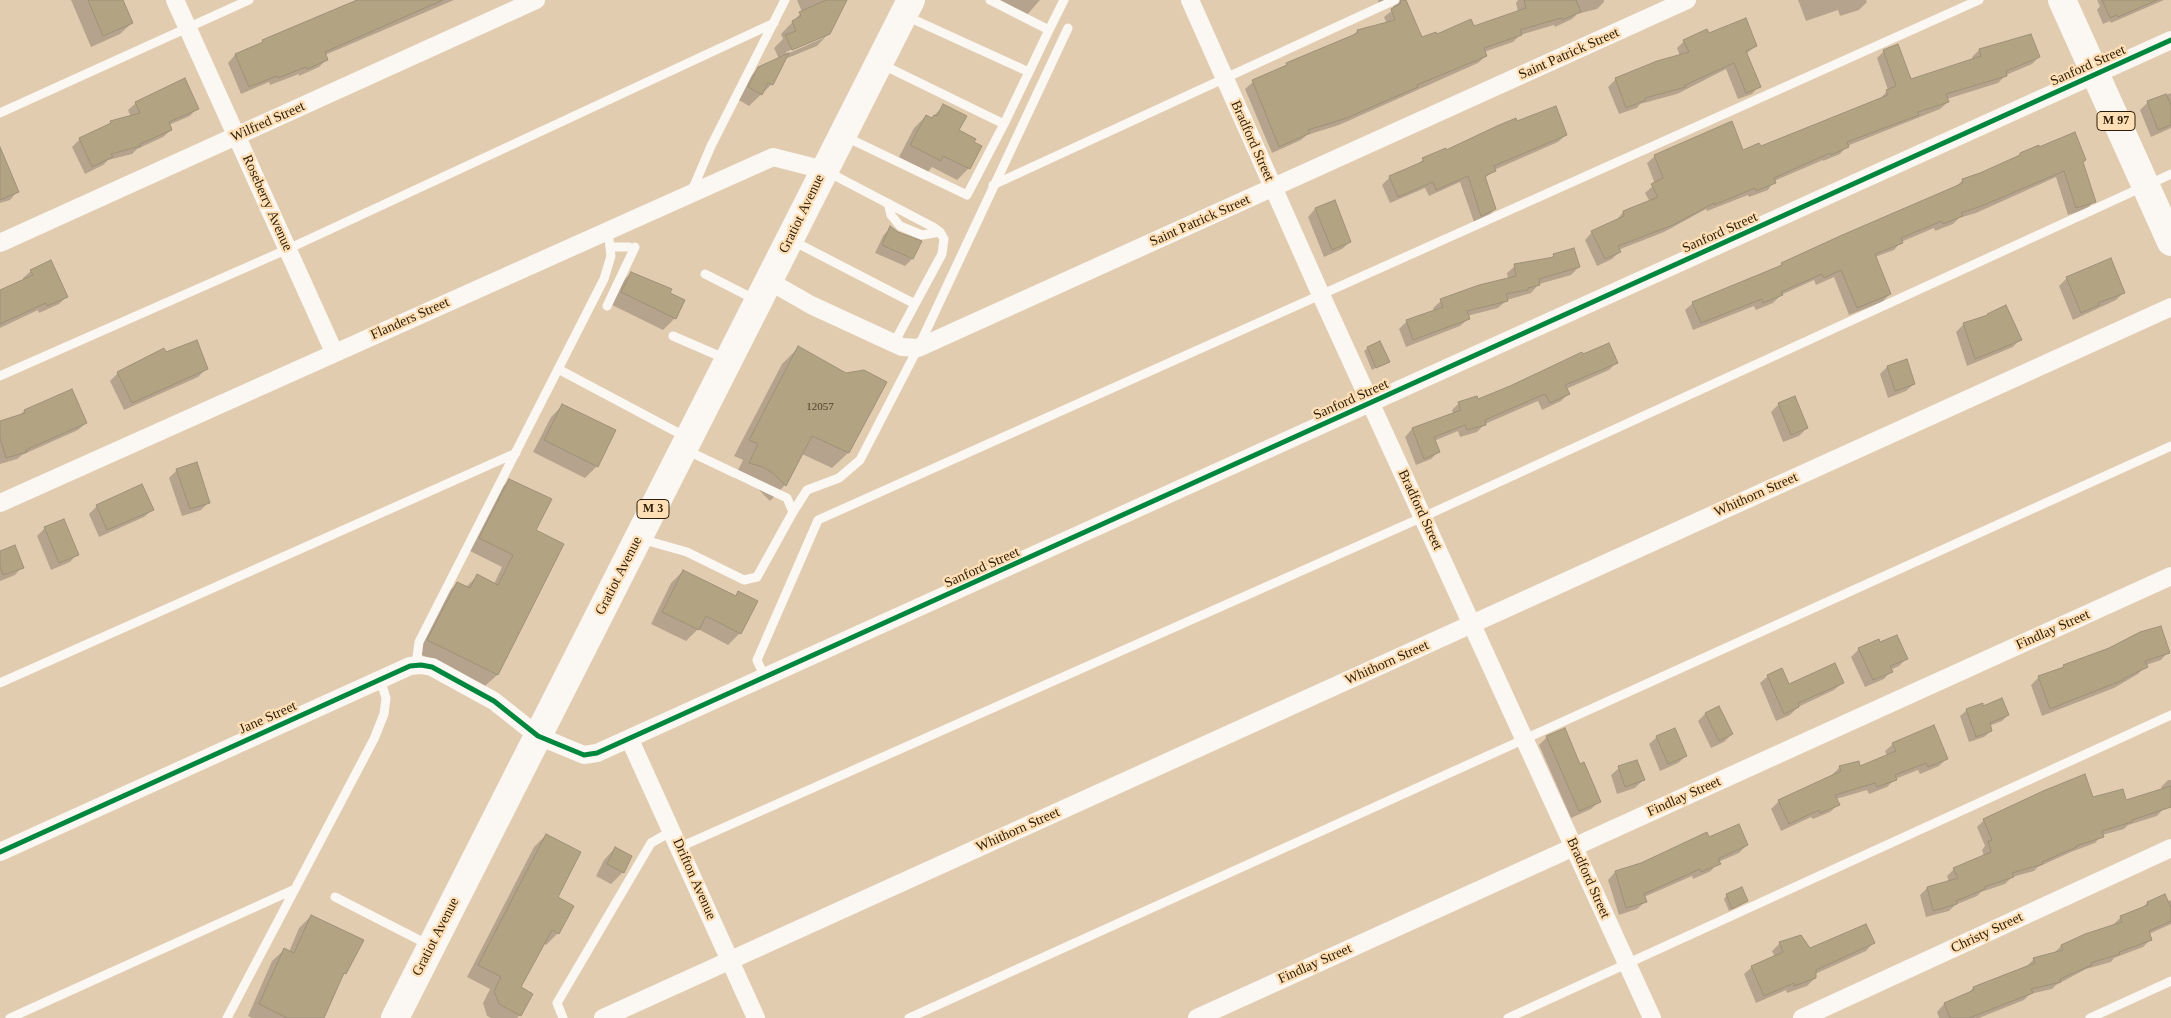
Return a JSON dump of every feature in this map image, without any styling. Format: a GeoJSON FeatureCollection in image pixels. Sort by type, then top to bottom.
{"type":"FeatureCollection","features":[{"type":"Feature","properties":{"kind":"main road","name":"M 97"},"geometry":{"type":"LineString","coordinates":[[2062,0],[2171,242]]}},
{"type":"Feature","properties":{"kind":"main road","name":"Gratiot Avenue"},"geometry":{"type":"LineString","coordinates":[[395,1018],[907,7]]}},
{"type":"Feature","properties":{"kind":"street","name":"Roseberry Avenue"},"geometry":{"type":"LineString","coordinates":[[175,0],[334,352]]}},
{"type":"Feature","properties":{"kind":"street","name":"Wilfred Street"},"geometry":{"type":"LineString","coordinates":[[0,243],[536,0]]}},
{"type":"Feature","properties":{"kind":"street","name":"Bradford Street"},"geometry":{"type":"LineString","coordinates":[[1190,0],[1321,295],[1652,1018]]}},
{"type":"Feature","properties":{"kind":"street","name":"Saint Patrick Street"},"geometry":{"type":"LineString","coordinates":[[918,348],[1687,0]]}},
{"type":"Feature","properties":{"kind":"street","name":"Sanford Street"},"geometry":{"type":"LineString","coordinates":[[538,736],[584,755],[597,753],[630,740],[2171,40]]}},
{"type":"Feature","properties":{"kind":"street","name":"Flanders Street"},"geometry":{"type":"LineString","coordinates":[[0,503],[334,352],[610,239],[689,196],[773,157],[824,170]]}},
{"type":"Feature","properties":{"kind":"street"},"geometry":{"type":"LineString","coordinates":[[764,291],[812,305],[894,343],[910,348],[918,348]]}},
{"type":"Feature","properties":{"kind":"street","name":"Whithorn Street"},"geometry":{"type":"LineString","coordinates":[[603,1018],[2171,307]]}},
{"type":"Feature","properties":{"kind":"street","name":"Findlay Street"},"geometry":{"type":"LineString","coordinates":[[1197,1018],[2171,576]]}},
{"type":"Feature","properties":{"kind":"street"},"geometry":{"type":"LineString","coordinates":[[416,665],[432,667],[494,701],[538,736]]}},
{"type":"Feature","properties":{"kind":"street","name":"Jane Street"},"geometry":{"type":"LineString","coordinates":[[0,852],[380,679],[416,665]]}},
{"type":"Feature","properties":{"kind":"street","name":"Drifton Avenue"},"geometry":{"type":"LineString","coordinates":[[630,740],[756,1018]]}},
{"type":"Feature","properties":{"kind":"street","name":"Christy Street"},"geometry":{"type":"LineString","coordinates":[[1802,1018],[2171,848]]}},
{"type":"Feature","properties":{"kind":"lane"},"geometry":{"type":"LineString","coordinates":[[0,113],[249,0]]}},
{"type":"Feature","properties":{"kind":"lane"},"geometry":{"type":"LineString","coordinates":[[689,196],[711,146],[785,0]]}},
{"type":"Feature","properties":{"kind":"lane"},"geometry":{"type":"LineString","coordinates":[[990,0],[1049,30]]}},
{"type":"Feature","properties":{"kind":"lane"},"geometry":{"type":"LineString","coordinates":[[842,135],[967,195],[1004,124],[1064,0]]}},
{"type":"Feature","properties":{"kind":"lane"},"geometry":{"type":"LineString","coordinates":[[993,185],[1395,0]]}},
{"type":"Feature","properties":{"kind":"lane"},"geometry":{"type":"LineString","coordinates":[[766,678],[757,660],[818,520],[1979,0]]}},
{"type":"Feature","properties":{"kind":"lane"},"geometry":{"type":"LineString","coordinates":[[907,7],[1029,72]]}},
{"type":"Feature","properties":{"kind":"lane"},"geometry":{"type":"LineString","coordinates":[[0,376],[288,249],[774,23]]}},
{"type":"Feature","properties":{"kind":"lane"},"geometry":{"type":"LineString","coordinates":[[638,538],[687,552],[744,580],[757,577],[806,490],[839,478],[860,460],[918,348],[1068,28]]}},
{"type":"Feature","properties":{"kind":"lane"},"geometry":{"type":"LineString","coordinates":[[878,63],[1004,124]]}},
{"type":"Feature","properties":{"kind":"lane"},"geometry":{"type":"LineString","coordinates":[[824,170],[940,232],[944,245],[942,254],[894,343]]}},
{"type":"Feature","properties":{"kind":"lane"},"geometry":{"type":"LineString","coordinates":[[680,848],[1423,517],[2171,174]]}},
{"type":"Feature","properties":{"kind":"lane"},"geometry":{"type":"LineString","coordinates":[[888,203],[891,215],[900,226],[922,235],[940,232]]}},
{"type":"Feature","properties":{"kind":"lane"},"geometry":{"type":"LineString","coordinates":[[416,665],[419,642],[558,369],[600,303],[632,247],[610,239],[611,256],[604,279],[600,303]]}},
{"type":"Feature","properties":{"kind":"lane"},"geometry":{"type":"LineString","coordinates":[[789,240],[915,304]]}},
{"type":"Feature","properties":{"kind":"lane"},"geometry":{"type":"LineString","coordinates":[[705,274],[764,291]]}},
{"type":"Feature","properties":{"kind":"lane"},"geometry":{"type":"LineString","coordinates":[[673,336],[729,360]]}},
{"type":"Feature","properties":{"kind":"lane"},"geometry":{"type":"LineString","coordinates":[[558,369],[686,444],[787,498],[793,512]]}},
{"type":"Feature","properties":{"kind":"lane"},"geometry":{"type":"LineString","coordinates":[[909,1018],[2171,446]]}},
{"type":"Feature","properties":{"kind":"lane"},"geometry":{"type":"LineString","coordinates":[[0,683],[516,452]]}},
{"type":"Feature","properties":{"kind":"lane"},"geometry":{"type":"LineString","coordinates":[[227,1018],[374,739],[384,714],[386,698],[380,679]]}},
{"type":"Feature","properties":{"kind":"lane"},"geometry":{"type":"LineString","coordinates":[[1508,1018],[2171,714]]}},
{"type":"Feature","properties":{"kind":"lane"},"geometry":{"type":"LineString","coordinates":[[563,1018],[557,1003],[651,843],[672,830]]}},
{"type":"Feature","properties":{"kind":"lane"},"geometry":{"type":"LineString","coordinates":[[10,1018],[295,889]]}},
{"type":"Feature","properties":{"kind":"lane"},"geometry":{"type":"LineString","coordinates":[[335,898],[431,946]]}},
{"type":"Feature","properties":{"kind":"lane"},"geometry":{"type":"LineString","coordinates":[[2090,1018],[2171,981]]}},
{"type":"Feature","properties":{"kind":"building"},"geometry":{"type":"Polygon","coordinates":[[[88,0],[123,0],[133,23],[103,36],[88,0]]]}},
{"type":"Feature","properties":{"kind":"building"},"geometry":{"type":"Polygon","coordinates":[[[357,0],[443,0],[325,52],[328,60],[307,69],[306,67],[278,78],[277,76],[249,87],[235,54],[263,42],[262,40],[357,0]]]}},
{"type":"Feature","properties":{"kind":"building"},"geometry":{"type":"Polygon","coordinates":[[[826,0],[847,0],[830,34],[792,50],[785,35],[796,31],[792,21],[801,16],[799,12],[826,0]]]}},
{"type":"Feature","properties":{"kind":"building"},"geometry":{"type":"Polygon","coordinates":[[[1401,0],[1406,0],[1422,37],[1436,32],[1437,34],[1471,19],[1474,26],[1526,8],[1524,0],[1576,0],[1581,12],[1562,20],[1561,18],[1520,30],[1522,35],[1484,48],[1487,56],[1417,85],[1418,87],[1347,118],[1308,130],[1310,133],[1279,147],[1252,80],[1287,65],[1286,63],[1358,33],[1357,30],[1395,20],[1391,9],[1400,4],[1401,0]]]}},
{"type":"Feature","properties":{"kind":"building"},"geometry":{"type":"Polygon","coordinates":[[[2102,0],[2157,0],[2118,17],[2117,15],[2110,18],[2102,0]]]}},
{"type":"Feature","properties":{"kind":"building"},"geometry":{"type":"Polygon","coordinates":[[[1746,18],[1757,46],[1746,51],[1761,87],[1746,93],[1734,63],[1685,85],[1686,87],[1645,98],[1646,100],[1626,108],[1615,78],[1657,61],[1689,52],[1683,40],[1707,29],[1709,33],[1746,18]]]}},
{"type":"Feature","properties":{"kind":"building"},"geometry":{"type":"Polygon","coordinates":[[[2031,34],[2040,57],[2006,71],[2007,76],[1946,94],[1949,102],[1918,112],[1919,115],[1847,142],[1849,147],[1831,155],[1830,153],[1774,178],[1776,183],[1756,191],[1755,188],[1714,205],[1714,203],[1673,225],[1618,246],[1621,252],[1605,259],[1591,231],[1624,216],[1623,211],[1658,197],[1651,184],[1663,178],[1654,155],[1732,121],[1743,150],[1759,143],[1761,146],[1888,95],[1886,90],[1896,86],[1883,50],[1898,44],[1911,79],[1981,56],[1979,49],[2031,34]]]}},
{"type":"Feature","properties":{"kind":"building"},"geometry":{"type":"Polygon","coordinates":[[[789,53],[773,85],[768,83],[762,95],[748,87],[758,67],[789,53]]]}},
{"type":"Feature","properties":{"kind":"building"},"geometry":{"type":"Polygon","coordinates":[[[185,78],[199,109],[169,122],[172,130],[140,144],[141,146],[111,154],[113,157],[92,167],[79,138],[111,123],[110,121],[140,113],[135,102],[185,78]]]}},
{"type":"Feature","properties":{"kind":"building"},"geometry":{"type":"Polygon","coordinates":[[[2166,94],[2171,105],[2171,125],[2158,130],[2147,101],[2166,94]]]}},
{"type":"Feature","properties":{"kind":"building"},"geometry":{"type":"Polygon","coordinates":[[[943,104],[967,116],[959,130],[976,139],[974,142],[982,146],[970,169],[943,156],[941,161],[910,145],[926,115],[932,118],[934,115],[937,116],[943,104]]]}},
{"type":"Feature","properties":{"kind":"building"},"geometry":{"type":"Polygon","coordinates":[[[1556,106],[1567,135],[1494,166],[1496,171],[1485,176],[1496,209],[1481,216],[1468,176],[1436,190],[1433,182],[1398,197],[1389,176],[1424,161],[1422,158],[1446,148],[1446,150],[1516,118],[1517,121],[1556,106]]]}},
{"type":"Feature","properties":{"kind":"building"},"geometry":{"type":"Polygon","coordinates":[[[2075,132],[2086,160],[2083,162],[2096,202],[2076,208],[2064,171],[1961,213],[1963,216],[1943,224],[1942,221],[1901,238],[1903,243],[1875,254],[1891,294],[1857,308],[1841,270],[1824,278],[1822,274],[1781,292],[1783,295],[1763,303],[1762,299],[1701,323],[1692,302],[1782,265],[1781,263],[1840,236],[1963,183],[1962,179],[1980,173],[2020,155],[2020,153],[2075,132]]]}},
{"type":"Feature","properties":{"kind":"building"},"geometry":{"type":"Polygon","coordinates":[[[0,147],[19,192],[0,200],[0,147]]]}},
{"type":"Feature","properties":{"kind":"building"},"geometry":{"type":"Polygon","coordinates":[[[1335,200],[1351,242],[1332,250],[1315,208],[1335,200]]]}},
{"type":"Feature","properties":{"kind":"building"},"geometry":{"type":"Polygon","coordinates":[[[890,226],[898,232],[922,241],[913,259],[882,245],[890,226]]]}},
{"type":"Feature","properties":{"kind":"building"},"geometry":{"type":"Polygon","coordinates":[[[1574,248],[1580,267],[1539,279],[1540,285],[1528,288],[1528,290],[1506,294],[1508,301],[1467,311],[1470,319],[1413,340],[1406,320],[1443,307],[1440,299],[1479,285],[1516,276],[1514,264],[1554,257],[1553,254],[1574,248]]]}},
{"type":"Feature","properties":{"kind":"building"},"geometry":{"type":"Polygon","coordinates":[[[2111,258],[2125,293],[2098,303],[2099,305],[2081,313],[2066,277],[2111,258]]]}},
{"type":"Feature","properties":{"kind":"building"},"geometry":{"type":"Polygon","coordinates":[[[51,260],[68,297],[47,306],[46,303],[0,324],[0,290],[33,275],[30,270],[51,260]]]}},
{"type":"Feature","properties":{"kind":"building"},"geometry":{"type":"Polygon","coordinates":[[[631,272],[672,289],[670,293],[685,300],[676,319],[621,292],[631,272]]]}},
{"type":"Feature","properties":{"kind":"building"},"geometry":{"type":"Polygon","coordinates":[[[2006,305],[2022,340],[1975,359],[1963,323],[1988,315],[2006,305]]]}},
{"type":"Feature","properties":{"kind":"building"},"geometry":{"type":"Polygon","coordinates":[[[197,340],[208,369],[132,403],[117,372],[164,348],[166,352],[197,340]]]}},
{"type":"Feature","properties":{"kind":"building"},"geometry":{"type":"Polygon","coordinates":[[[1380,341],[1390,362],[1376,368],[1367,347],[1380,341]]]}},
{"type":"Feature","properties":{"kind":"building"},"geometry":{"type":"Polygon","coordinates":[[[1609,343],[1618,363],[1565,385],[1570,394],[1550,403],[1545,394],[1485,420],[1486,425],[1467,430],[1465,425],[1434,437],[1440,452],[1424,459],[1412,428],[1461,410],[1458,402],[1477,396],[1478,399],[1582,352],[1583,354],[1609,343]]]}},
{"type":"Feature","properties":{"kind":"building"},"geometry":{"type":"Polygon","coordinates":[[[798,346],[846,373],[864,370],[887,382],[849,453],[812,436],[786,486],[774,474],[763,467],[749,463],[758,444],[749,440],[798,346]]]}},
{"type":"Feature","properties":{"kind":"building"},"geometry":{"type":"Polygon","coordinates":[[[1907,359],[1915,384],[1895,391],[1887,366],[1907,359]]]}},
{"type":"Feature","properties":{"kind":"building"},"geometry":{"type":"Polygon","coordinates":[[[72,389],[87,423],[26,450],[27,452],[6,458],[0,438],[0,421],[25,413],[24,410],[72,389]]]}},
{"type":"Feature","properties":{"kind":"building"},"geometry":{"type":"Polygon","coordinates":[[[1795,396],[1808,428],[1791,435],[1778,403],[1795,396]]]}},
{"type":"Feature","properties":{"kind":"building"},"geometry":{"type":"Polygon","coordinates":[[[562,404],[616,430],[598,467],[544,440],[562,404]]]}},
{"type":"Feature","properties":{"kind":"building"},"geometry":{"type":"Polygon","coordinates":[[[197,462],[210,503],[190,509],[176,469],[197,462]]]}},
{"type":"Feature","properties":{"kind":"building"},"geometry":{"type":"Polygon","coordinates":[[[509,479],[552,499],[536,530],[564,544],[498,675],[427,640],[457,582],[470,588],[477,574],[498,585],[513,555],[479,538],[509,479]]]}},
{"type":"Feature","properties":{"kind":"building"},"geometry":{"type":"Polygon","coordinates":[[[142,484],[154,510],[107,530],[96,505],[142,484]]]}},
{"type":"Feature","properties":{"kind":"building"},"geometry":{"type":"Polygon","coordinates":[[[64,519],[79,555],[59,563],[44,527],[64,519]]]}},
{"type":"Feature","properties":{"kind":"building"},"geometry":{"type":"Polygon","coordinates":[[[15,545],[24,568],[3,575],[0,566],[0,551],[15,545]]]}},
{"type":"Feature","properties":{"kind":"building"},"geometry":{"type":"Polygon","coordinates":[[[683,570],[736,596],[738,591],[758,601],[741,634],[706,616],[699,630],[662,612],[683,570]]]}},
{"type":"Feature","properties":{"kind":"building"},"geometry":{"type":"Polygon","coordinates":[[[2161,626],[2170,653],[2145,661],[2148,667],[2123,680],[2050,709],[2038,676],[2109,648],[2140,632],[2161,626]]]}},
{"type":"Feature","properties":{"kind":"building"},"geometry":{"type":"Polygon","coordinates":[[[1897,635],[1908,659],[1890,666],[1893,672],[1873,680],[1858,648],[1879,639],[1880,642],[1897,635]]]}},
{"type":"Feature","properties":{"kind":"building"},"geometry":{"type":"Polygon","coordinates":[[[1835,663],[1844,683],[1798,703],[1799,707],[1784,714],[1767,675],[1782,668],[1789,684],[1835,663]]]}},
{"type":"Feature","properties":{"kind":"building"},"geometry":{"type":"Polygon","coordinates":[[[2002,698],[2009,715],[1990,723],[1992,731],[1976,737],[1966,709],[1983,703],[1983,706],[2002,698]]]}},
{"type":"Feature","properties":{"kind":"building"},"geometry":{"type":"Polygon","coordinates":[[[1719,706],[1733,734],[1719,741],[1705,713],[1719,706]]]}},
{"type":"Feature","properties":{"kind":"building"},"geometry":{"type":"Polygon","coordinates":[[[1934,725],[1948,759],[1928,767],[1926,763],[1895,775],[1897,780],[1877,787],[1875,783],[1835,795],[1840,805],[1820,813],[1819,810],[1789,824],[1778,800],[1841,771],[1839,766],[1859,761],[1860,766],[1896,751],[1892,743],[1934,725]]]}},
{"type":"Feature","properties":{"kind":"building"},"geometry":{"type":"Polygon","coordinates":[[[1565,728],[1580,764],[1584,762],[1601,802],[1579,811],[1546,736],[1565,728]]]}},
{"type":"Feature","properties":{"kind":"building"},"geometry":{"type":"Polygon","coordinates":[[[1675,728],[1687,756],[1668,764],[1656,736],[1675,728]]]}},
{"type":"Feature","properties":{"kind":"building"},"geometry":{"type":"Polygon","coordinates":[[[1637,760],[1645,780],[1625,787],[1618,766],[1637,760]]]}},
{"type":"Feature","properties":{"kind":"building"},"geometry":{"type":"Polygon","coordinates":[[[2085,774],[2093,797],[2123,789],[2126,800],[2171,786],[2171,807],[2102,831],[2104,837],[2076,846],[2042,862],[2043,864],[2012,873],[2014,877],[1984,887],[1985,889],[1956,901],[1957,904],[1933,911],[1927,887],[1958,878],[1953,868],[1991,852],[1988,841],[1992,840],[1983,819],[2085,774]]]}},
{"type":"Feature","properties":{"kind":"building"},"geometry":{"type":"Polygon","coordinates":[[[1739,824],[1748,845],[1718,859],[1721,864],[1701,872],[1700,869],[1644,894],[1647,902],[1626,908],[1615,871],[1641,863],[1707,832],[1709,837],[1739,824]]]}},
{"type":"Feature","properties":{"kind":"building"},"geometry":{"type":"Polygon","coordinates":[[[546,834],[581,852],[558,897],[574,906],[559,934],[552,930],[521,987],[533,994],[521,1016],[499,1004],[494,991],[501,977],[478,965],[546,834]]]}},
{"type":"Feature","properties":{"kind":"building"},"geometry":{"type":"Polygon","coordinates":[[[615,847],[632,856],[624,873],[607,864],[615,847]]]}},
{"type":"Feature","properties":{"kind":"building"},"geometry":{"type":"Polygon","coordinates":[[[1742,887],[1748,901],[1732,909],[1726,894],[1742,887]]]}},
{"type":"Feature","properties":{"kind":"building"},"geometry":{"type":"Polygon","coordinates":[[[2165,894],[2171,908],[2171,921],[2149,931],[2152,940],[2119,952],[2120,954],[2091,963],[2092,965],[2060,979],[2061,982],[2031,989],[2033,993],[1969,1018],[1950,1018],[1944,1003],[1974,990],[1973,987],[2035,963],[2033,958],[2063,950],[2061,945],[2085,934],[2122,922],[2120,916],[2148,905],[2147,902],[2165,894]]]}},
{"type":"Feature","properties":{"kind":"building"},"geometry":{"type":"Polygon","coordinates":[[[311,915],[364,940],[346,974],[344,973],[324,1018],[287,1018],[259,1004],[284,948],[294,953],[311,915]]]}},
{"type":"Feature","properties":{"kind":"building"},"geometry":{"type":"Polygon","coordinates":[[[1866,924],[1875,943],[1816,970],[1816,978],[1794,986],[1794,983],[1764,996],[1751,966],[1783,952],[1779,942],[1801,935],[1810,948],[1866,924]]]}},
{"type":"Feature","properties":{"kind":"cycle path"},"geometry":{"type":"LineString","coordinates":[[0,852],[410,666],[432,667],[494,701],[538,736],[584,755],[597,753],[2171,40]]}}]}
